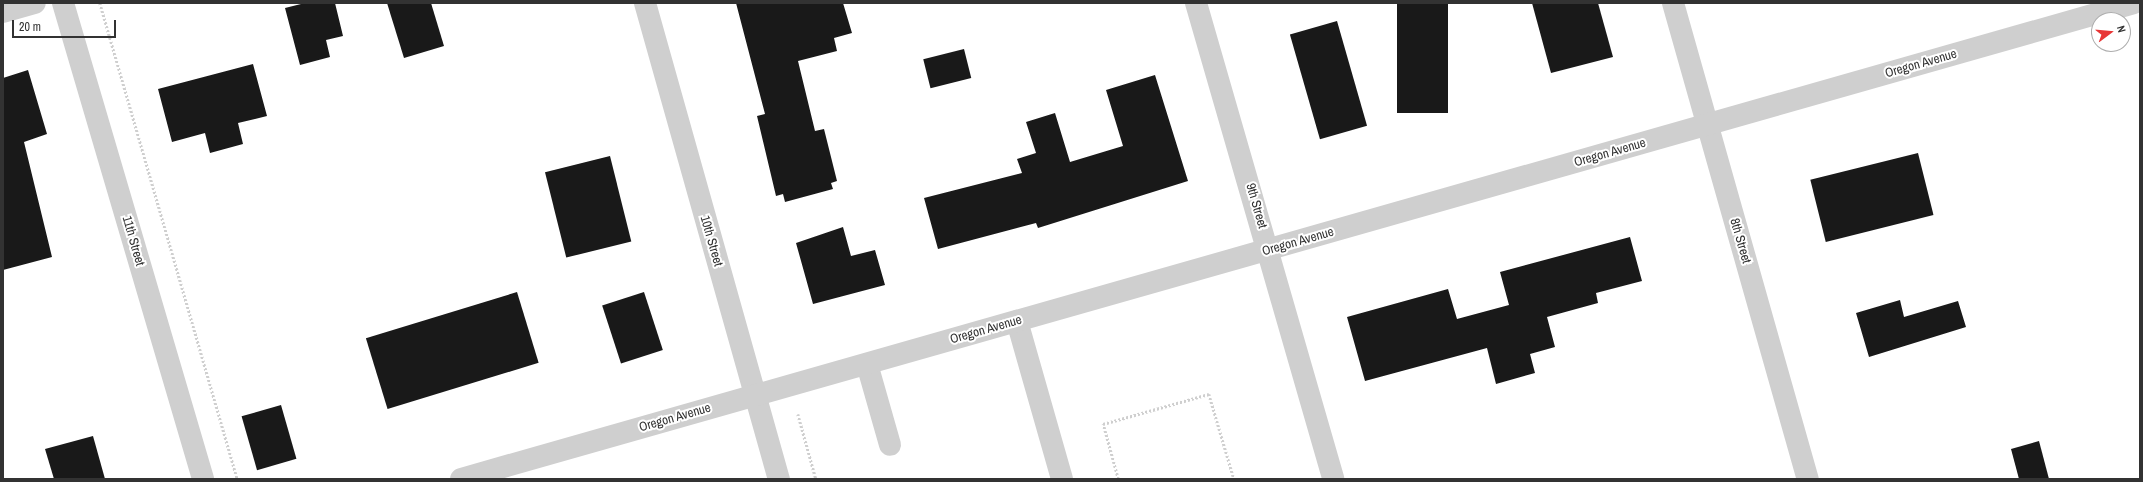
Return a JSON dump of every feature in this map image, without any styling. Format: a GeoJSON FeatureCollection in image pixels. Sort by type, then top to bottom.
{"type":"FeatureCollection","features":[{"type":"Feature","properties":{"kind":"street"},"geometry":{"type":"LineString","coordinates":[[3,12],[35,3]]}},
{"type":"Feature","properties":{"kind":"street","name":"11th Street"},"geometry":{"type":"LineString","coordinates":[[63,3],[203,479]]}},
{"type":"Feature","properties":{"kind":"street","name":"10th Street"},"geometry":{"type":"LineString","coordinates":[[645,3],[754,396],[779,479]]}},
{"type":"Feature","properties":{"kind":"street","name":"9th Street"},"geometry":{"type":"LineString","coordinates":[[1196,3],[1269,250],[1333,479]]}},
{"type":"Feature","properties":{"kind":"street","name":"8th Street"},"geometry":{"type":"LineString","coordinates":[[1673,3],[1808,479]]}},
{"type":"Feature","properties":{"kind":"street","name":"Oregon Avenue"},"geometry":{"type":"LineString","coordinates":[[461,479],[2134,3]]}},
{"type":"Feature","properties":{"kind":"street"},"geometry":{"type":"LineString","coordinates":[[1017,322],[1062,479]]}},
{"type":"Feature","properties":{"kind":"street"},"geometry":{"type":"LineString","coordinates":[[867,364],[890,445]]}},
{"type":"Feature","properties":{"kind":"path"},"geometry":{"type":"LineString","coordinates":[[100,3],[237,479]]}},
{"type":"Feature","properties":{"kind":"path"},"geometry":{"type":"LineString","coordinates":[[1118,479],[1103,424],[1209,394],[1234,479]]}},
{"type":"Feature","properties":{"kind":"path"},"geometry":{"type":"LineString","coordinates":[[798,414],[816,479]]}},
{"type":"Feature","properties":{"kind":"building"},"geometry":{"type":"Polygon","coordinates":[[[305,3],[335,3],[343,36],[326,40],[330,57],[300,65],[285,8],[305,3]]]}},
{"type":"Feature","properties":{"kind":"building"},"geometry":{"type":"Polygon","coordinates":[[[387,3],[431,3],[444,46],[404,58],[387,3]]]}},
{"type":"Feature","properties":{"kind":"building"},"geometry":{"type":"Polygon","coordinates":[[[736,3],[843,3],[852,33],[834,38],[837,51],[798,61],[815,131],[824,129],[837,181],[831,183],[833,189],[785,202],[783,194],[776,196],[757,116],[765,114],[736,3]]]}},
{"type":"Feature","properties":{"kind":"building"},"geometry":{"type":"Polygon","coordinates":[[[1397,3],[1448,3],[1448,113],[1397,113],[1397,3]]]}},
{"type":"Feature","properties":{"kind":"building"},"geometry":{"type":"Polygon","coordinates":[[[1532,3],[1598,3],[1613,57],[1551,73],[1532,3]]]}},
{"type":"Feature","properties":{"kind":"building"},"geometry":{"type":"Polygon","coordinates":[[[1337,21],[1367,126],[1320,139],[1290,35],[1337,21]]]}},
{"type":"Feature","properties":{"kind":"building"},"geometry":{"type":"Polygon","coordinates":[[[964,49],[971,78],[931,88],[923,59],[964,49]]]}},
{"type":"Feature","properties":{"kind":"building"},"geometry":{"type":"Polygon","coordinates":[[[253,64],[267,116],[238,123],[243,144],[210,153],[205,133],[172,142],[158,89],[253,64]]]}},
{"type":"Feature","properties":{"kind":"building"},"geometry":{"type":"Polygon","coordinates":[[[28,70],[47,134],[24,142],[52,257],[3,270],[3,78],[28,70]]]}},
{"type":"Feature","properties":{"kind":"building"},"geometry":{"type":"Polygon","coordinates":[[[1155,75],[1188,181],[1038,228],[1036,223],[938,249],[924,198],[1022,173],[1017,159],[1036,153],[1026,122],[1055,113],[1070,162],[1123,146],[1106,90],[1155,75]]]}},
{"type":"Feature","properties":{"kind":"building"},"geometry":{"type":"Polygon","coordinates":[[[1918,153],[1933,215],[1826,242],[1810,180],[1918,153]]]}},
{"type":"Feature","properties":{"kind":"building"},"geometry":{"type":"Polygon","coordinates":[[[610,156],[631,241],[566,258],[545,172],[610,156]]]}},
{"type":"Feature","properties":{"kind":"building"},"geometry":{"type":"Polygon","coordinates":[[[843,227],[851,256],[875,250],[885,285],[813,304],[796,243],[843,227]]]}},
{"type":"Feature","properties":{"kind":"building"},"geometry":{"type":"Polygon","coordinates":[[[1630,237],[1642,281],[1596,293],[1598,303],[1547,317],[1555,347],[1530,354],[1535,373],[1496,384],[1487,348],[1365,381],[1347,317],[1448,289],[1457,319],[1509,305],[1500,272],[1630,237]]]}},
{"type":"Feature","properties":{"kind":"building"},"geometry":{"type":"Polygon","coordinates":[[[517,292],[539,363],[388,409],[366,338],[517,292]]]}},
{"type":"Feature","properties":{"kind":"building"},"geometry":{"type":"Polygon","coordinates":[[[644,292],[663,350],[621,364],[602,306],[644,292]]]}},
{"type":"Feature","properties":{"kind":"building"},"geometry":{"type":"Polygon","coordinates":[[[1900,300],[1904,317],[1958,301],[1966,327],[1869,357],[1856,313],[1900,300]]]}},
{"type":"Feature","properties":{"kind":"building"},"geometry":{"type":"Polygon","coordinates":[[[281,405],[296,459],[257,470],[242,416],[281,405]]]}},
{"type":"Feature","properties":{"kind":"building"},"geometry":{"type":"Polygon","coordinates":[[[93,436],[105,479],[54,479],[45,449],[93,436]]]}},
{"type":"Feature","properties":{"kind":"building"},"geometry":{"type":"Polygon","coordinates":[[[2039,441],[2049,479],[2019,479],[2011,449],[2039,441]]]}}]}
